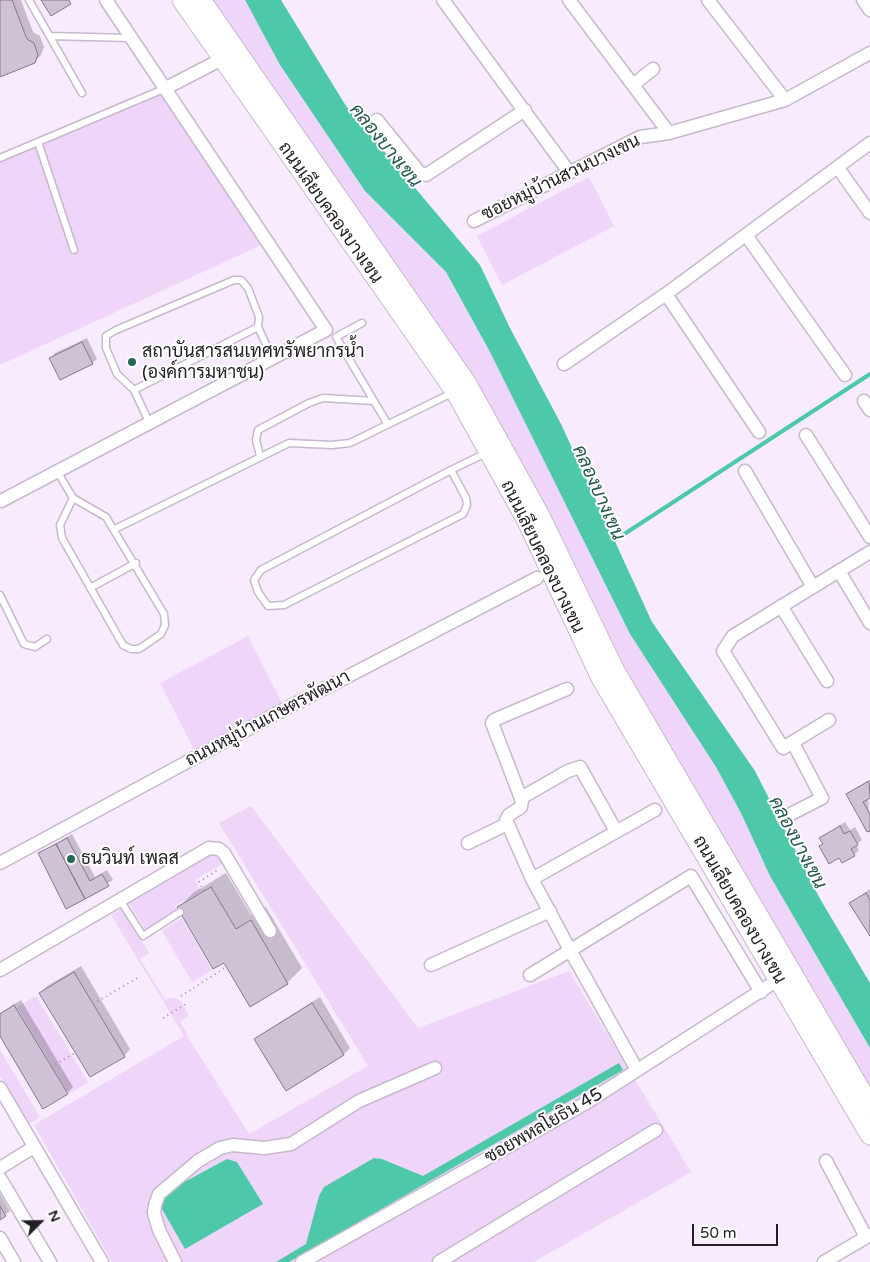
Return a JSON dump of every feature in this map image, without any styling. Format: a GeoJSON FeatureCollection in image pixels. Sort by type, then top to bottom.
{"type":"FeatureCollection","features":[{"type":"Feature","properties":{"kind":"main road","name":"ถนนเลียบคลองบางเขน"},"geometry":{"type":"LineString","coordinates":[[182,0],[229,54],[467,384],[527,521],[601,678],[870,1106]]}},
{"type":"Feature","properties":{"kind":"main road","name":"ถนนเลียบคลองบางเขน"},"geometry":{"type":"LineString","coordinates":[[201,0],[229,54],[495,448]]}},
{"type":"Feature","properties":{"kind":"main road","name":"ถนนเลียบคลองบางเขน"},"geometry":{"type":"LineString","coordinates":[[786,975],[870,1135]]}},
{"type":"Feature","properties":{"kind":"street"},"geometry":{"type":"LineString","coordinates":[[0,501],[326,330],[106,0]]}},
{"type":"Feature","properties":{"kind":"street"},"geometry":{"type":"LineString","coordinates":[[443,0],[569,172]]}},
{"type":"Feature","properties":{"kind":"street"},"geometry":{"type":"LineString","coordinates":[[569,0],[669,133]]}},
{"type":"Feature","properties":{"kind":"street"},"geometry":{"type":"LineString","coordinates":[[708,0],[785,100]]}},
{"type":"Feature","properties":{"kind":"street"},"geometry":{"type":"LineString","coordinates":[[863,0],[870,10]]}},
{"type":"Feature","properties":{"kind":"street","name":"ซอยหมู่บ้านสวนบางเขน"},"geometry":{"type":"LineString","coordinates":[[474,220],[640,136],[669,133],[785,100],[870,53]]}},
{"type":"Feature","properties":{"kind":"street"},"geometry":{"type":"LineString","coordinates":[[166,88],[229,54]]}},
{"type":"Feature","properties":{"kind":"street"},"geometry":{"type":"LineString","coordinates":[[633,85],[653,69]]}},
{"type":"Feature","properties":{"kind":"street"},"geometry":{"type":"LineString","coordinates":[[377,120],[420,173],[426,175],[525,110]]}},
{"type":"Feature","properties":{"kind":"street"},"geometry":{"type":"LineString","coordinates":[[564,364],[666,294],[870,143]]}},
{"type":"Feature","properties":{"kind":"street"},"geometry":{"type":"LineString","coordinates":[[838,168],[870,213]]}},
{"type":"Feature","properties":{"kind":"street"},"geometry":{"type":"LineString","coordinates":[[746,235],[845,375]]}},
{"type":"Feature","properties":{"kind":"street"},"geometry":{"type":"LineString","coordinates":[[666,294],[759,432]]}},
{"type":"Feature","properties":{"kind":"street"},"geometry":{"type":"LineString","coordinates":[[806,435],[870,537]]}},
{"type":"Feature","properties":{"kind":"street"},"geometry":{"type":"LineString","coordinates":[[745,471],[813,586]]}},
{"type":"Feature","properties":{"kind":"street"},"geometry":{"type":"LineString","coordinates":[[829,720],[783,748],[723,651],[732,636],[870,552]]}},
{"type":"Feature","properties":{"kind":"street"},"geometry":{"type":"LineString","coordinates":[[839,571],[870,623]]}},
{"type":"Feature","properties":{"kind":"street","name":"ถนนหมู่บ้านเกษตรพัฒนา"},"geometry":{"type":"LineString","coordinates":[[0,863],[285,709],[537,578]]}},
{"type":"Feature","properties":{"kind":"street"},"geometry":{"type":"LineString","coordinates":[[782,606],[826,681]]}},
{"type":"Feature","properties":{"kind":"street"},"geometry":{"type":"LineString","coordinates":[[567,689],[494,720],[492,723],[521,798],[522,807],[506,817],[507,824],[532,878],[570,950],[637,1070]]}},
{"type":"Feature","properties":{"kind":"street"},"geometry":{"type":"LineString","coordinates":[[783,818],[822,798],[793,743]]}},
{"type":"Feature","properties":{"kind":"street"},"geometry":{"type":"LineString","coordinates":[[521,798],[568,771],[580,767],[616,831]]}},
{"type":"Feature","properties":{"kind":"street"},"geometry":{"type":"LineString","coordinates":[[532,878],[655,810]]}},
{"type":"Feature","properties":{"kind":"street"},"geometry":{"type":"LineString","coordinates":[[468,843],[507,824]]}},
{"type":"Feature","properties":{"kind":"street"},"geometry":{"type":"LineString","coordinates":[[0,970],[209,848],[222,851],[230,862],[270,932]]}},
{"type":"Feature","properties":{"kind":"street"},"geometry":{"type":"LineString","coordinates":[[530,975],[691,876],[761,992]]}},
{"type":"Feature","properties":{"kind":"street"},"geometry":{"type":"LineString","coordinates":[[431,965],[550,911]]}},
{"type":"Feature","properties":{"kind":"street","name":"ซอยพหลโยธิน 45"},"geometry":{"type":"LineString","coordinates":[[302,1262],[586,1103],[786,975]]}},
{"type":"Feature","properties":{"kind":"street"},"geometry":{"type":"LineString","coordinates":[[176,1262],[159,1230],[154,1213],[155,1205],[159,1194],[198,1161],[220,1148],[233,1145],[264,1148],[291,1144],[359,1101],[435,1068]]}},
{"type":"Feature","properties":{"kind":"street"},"geometry":{"type":"LineString","coordinates":[[0,1088],[102,1262]]}},
{"type":"Feature","properties":{"kind":"street"},"geometry":{"type":"LineString","coordinates":[[439,1262],[656,1130]]}},
{"type":"Feature","properties":{"kind":"street"},"geometry":{"type":"LineString","coordinates":[[0,1168],[29,1150]]}},
{"type":"Feature","properties":{"kind":"street"},"geometry":{"type":"LineString","coordinates":[[824,1262],[868,1236],[826,1161]]}},
{"type":"Feature","properties":{"kind":"street"},"geometry":{"type":"LineString","coordinates":[[0,1178],[50,1262]]}},
{"type":"Feature","properties":{"kind":"street"},"geometry":{"type":"LineString","coordinates":[[0,1238],[14,1262]]}},
{"type":"Feature","properties":{"kind":"lane"},"geometry":{"type":"LineString","coordinates":[[29,0],[82,94]]}},
{"type":"Feature","properties":{"kind":"lane"},"geometry":{"type":"LineString","coordinates":[[50,36],[131,38]]}},
{"type":"Feature","properties":{"kind":"lane"},"geometry":{"type":"LineString","coordinates":[[0,158],[166,88]]}},
{"type":"Feature","properties":{"kind":"lane"},"geometry":{"type":"LineString","coordinates":[[38,142],[74,250]]}},
{"type":"Feature","properties":{"kind":"lane"},"geometry":{"type":"LineString","coordinates":[[149,422],[134,390],[118,374],[106,348],[106,336],[116,330],[234,280],[242,280],[248,288],[259,317],[258,327],[272,357]]}},
{"type":"Feature","properties":{"kind":"lane"},"geometry":{"type":"LineString","coordinates":[[362,323],[336,337],[387,423]]}},
{"type":"Feature","properties":{"kind":"lane"},"geometry":{"type":"LineString","coordinates":[[134,390],[258,327]]}},
{"type":"Feature","properties":{"kind":"lane"},"geometry":{"type":"LineString","coordinates":[[115,529],[289,443],[332,445],[350,443],[387,423],[455,391]]}},
{"type":"Feature","properties":{"kind":"lane"},"geometry":{"type":"LineString","coordinates":[[260,456],[256,440],[258,430],[309,403],[323,398],[374,401]]}},
{"type":"Feature","properties":{"kind":"lane"},"geometry":{"type":"LineString","coordinates":[[451,470],[466,498],[467,505],[463,514],[284,605],[268,606],[258,592],[254,580],[261,570],[451,470],[495,448]]}},
{"type":"Feature","properties":{"kind":"lane"},"geometry":{"type":"LineString","coordinates":[[57,471],[73,498],[106,516],[136,563],[164,614],[165,625],[161,634],[139,649],[131,649],[123,645],[62,538],[60,525],[73,498]]}},
{"type":"Feature","properties":{"kind":"lane"},"geometry":{"type":"LineString","coordinates":[[90,588],[136,563]]}},
{"type":"Feature","properties":{"kind":"lane"},"geometry":{"type":"LineString","coordinates":[[0,595],[24,644],[35,647],[47,638]]}},
{"type":"Feature","properties":{"kind":"lane"},"geometry":{"type":"LineString","coordinates":[[120,900],[143,936],[180,912]]}},
{"type":"Feature","properties":{"kind":"path"},"geometry":{"type":"LineString","coordinates":[[204,891],[198,882],[230,862]]}},
{"type":"Feature","properties":{"kind":"path"},"geometry":{"type":"LineString","coordinates":[[181,996],[226,967]]}},
{"type":"Feature","properties":{"kind":"path"},"geometry":{"type":"LineString","coordinates":[[93,1004],[139,977]]}},
{"type":"Feature","properties":{"kind":"path"},"geometry":{"type":"LineString","coordinates":[[163,1018],[186,1004]]}},
{"type":"Feature","properties":{"kind":"path"},"geometry":{"type":"LineString","coordinates":[[51,1067],[75,1053]]}},
{"type":"Feature","properties":{"kind":"shaded area"},"geometry":{"type":"Polygon","coordinates":[[[212,0],[245,0],[280,65],[365,191],[446,272],[490,352],[630,634],[716,767],[741,813],[770,876],[870,1048],[870,1094],[717,825],[212,0]]]}},
{"type":"Feature","properties":{"kind":"shaded area"},"geometry":{"type":"Polygon","coordinates":[[[245,0],[281,0],[346,106],[480,265],[510,328],[561,424],[652,622],[755,771],[819,897],[870,983],[870,1048],[770,876],[741,813],[716,767],[630,634],[490,352],[446,272],[365,191],[280,65],[245,0]]]}},
{"type":"Feature","properties":{"kind":"shaded area"},"geometry":{"type":"Polygon","coordinates":[[[167,91],[266,243],[0,365],[0,162],[167,91]]]}},
{"type":"Feature","properties":{"kind":"shaded area"},"geometry":{"type":"Polygon","coordinates":[[[589,177],[614,226],[502,285],[477,236],[589,177]]]}},
{"type":"Feature","properties":{"kind":"shaded area"},"geometry":{"type":"Polygon","coordinates":[[[248,636],[285,709],[196,754],[160,683],[248,636]]]}},
{"type":"Feature","properties":{"kind":"shaded area"},"geometry":{"type":"Polygon","coordinates":[[[251,806],[418,1028],[569,971],[691,1172],[534,1262],[112,1262],[34,1125],[184,1036],[111,915],[122,909],[149,953],[140,959],[165,999],[175,998],[181,1001],[189,1016],[180,1022],[186,1034],[249,1134],[368,1066],[219,823],[251,806]]]}},
{"type":"Feature","properties":{"kind":"shaded area"},"geometry":{"type":"Polygon","coordinates":[[[215,851],[222,864],[195,880],[201,891],[175,906],[178,912],[146,931],[129,903],[215,851]]]}},
{"type":"Feature","properties":{"kind":"shaded area"},"geometry":{"type":"Polygon","coordinates":[[[182,918],[212,970],[192,982],[162,931],[182,918]]]}},
{"type":"Feature","properties":{"kind":"shaded area"},"geometry":{"type":"Polygon","coordinates":[[[36,996],[88,1082],[69,1094],[17,1007],[36,996]]]}},
{"type":"Feature","properties":{"kind":"shaded area"},"geometry":{"type":"Polygon","coordinates":[[[0,1050],[40,1117],[29,1124],[0,1076],[0,1050]]]}},
{"type":"Feature","properties":{"kind":"shaded area"},"geometry":{"type":"Polygon","coordinates":[[[619,1063],[623,1070],[289,1262],[276,1262],[306,1244],[319,1196],[324,1187],[374,1158],[382,1159],[423,1176],[619,1063]]]}},
{"type":"Feature","properties":{"kind":"shaded area"},"geometry":{"type":"Polygon","coordinates":[[[227,1159],[237,1162],[263,1204],[185,1249],[162,1209],[164,1193],[227,1159]]]}},
{"type":"Feature","properties":{"kind":"building"},"geometry":{"type":"Polygon","coordinates":[[[0,0],[12,0],[27,39],[34,43],[38,55],[35,63],[0,77],[0,0]]]}},
{"type":"Feature","properties":{"kind":"building"},"geometry":{"type":"Polygon","coordinates":[[[41,0],[69,0],[71,4],[51,16],[41,0]]]}},
{"type":"Feature","properties":{"kind":"building"},"geometry":{"type":"Polygon","coordinates":[[[82,342],[93,364],[60,380],[49,358],[82,342]]]}},
{"type":"Feature","properties":{"kind":"building"},"geometry":{"type":"Polygon","coordinates":[[[869,781],[870,798],[863,802],[870,814],[870,831],[867,832],[846,794],[869,781]]]}},
{"type":"Feature","properties":{"kind":"building"},"geometry":{"type":"Polygon","coordinates":[[[840,826],[844,834],[850,831],[858,845],[851,849],[855,856],[842,863],[839,858],[829,864],[819,846],[823,844],[819,838],[840,826]]]}},
{"type":"Feature","properties":{"kind":"building","name":"ธนวินท์ เพลส"},"geometry":{"type":"Polygon","coordinates":[[[67,838],[90,881],[102,874],[109,886],[85,899],[56,844],[67,838]]]}},
{"type":"Feature","properties":{"kind":"building"},"geometry":{"type":"Polygon","coordinates":[[[56,844],[85,899],[66,909],[38,853],[56,844]]]}},
{"type":"Feature","properties":{"kind":"building"},"geometry":{"type":"Polygon","coordinates":[[[211,887],[236,929],[251,920],[288,984],[250,1007],[224,963],[213,969],[177,907],[211,887]]]}},
{"type":"Feature","properties":{"kind":"building"},"geometry":{"type":"Polygon","coordinates":[[[866,893],[870,900],[870,936],[849,903],[866,893]]]}},
{"type":"Feature","properties":{"kind":"building"},"geometry":{"type":"Polygon","coordinates":[[[74,972],[125,1057],[90,1077],[39,993],[74,972]]]}},
{"type":"Feature","properties":{"kind":"building"},"geometry":{"type":"Polygon","coordinates":[[[312,1003],[344,1055],[286,1091],[254,1039],[312,1003]]]}},
{"type":"Feature","properties":{"kind":"building"},"geometry":{"type":"Polygon","coordinates":[[[14,1005],[68,1094],[43,1109],[0,1036],[0,1014],[14,1005]]]}},
{"type":"Feature","properties":{"kind":"building"},"geometry":{"type":"Polygon","coordinates":[[[0,1206],[6,1216],[0,1220],[0,1206]]]}},
{"type":"Feature","properties":{"kind":"waterway","name":"คลองบางเขน"},"geometry":{"type":"LineString","coordinates":[[612,542],[870,374]]}},
{"type":"Feature","properties":{"kind":"place","name":"สถาบันสารสนเทศทรัพยากรน้ำ (องค์การมหาชน)"},"geometry":{"type":"Point","coordinates":[132,362]}},
{"type":"Feature","properties":{"kind":"place","name":"ธนวินท์ เพลส"},"geometry":{"type":"Point","coordinates":[71,859]}}]}
